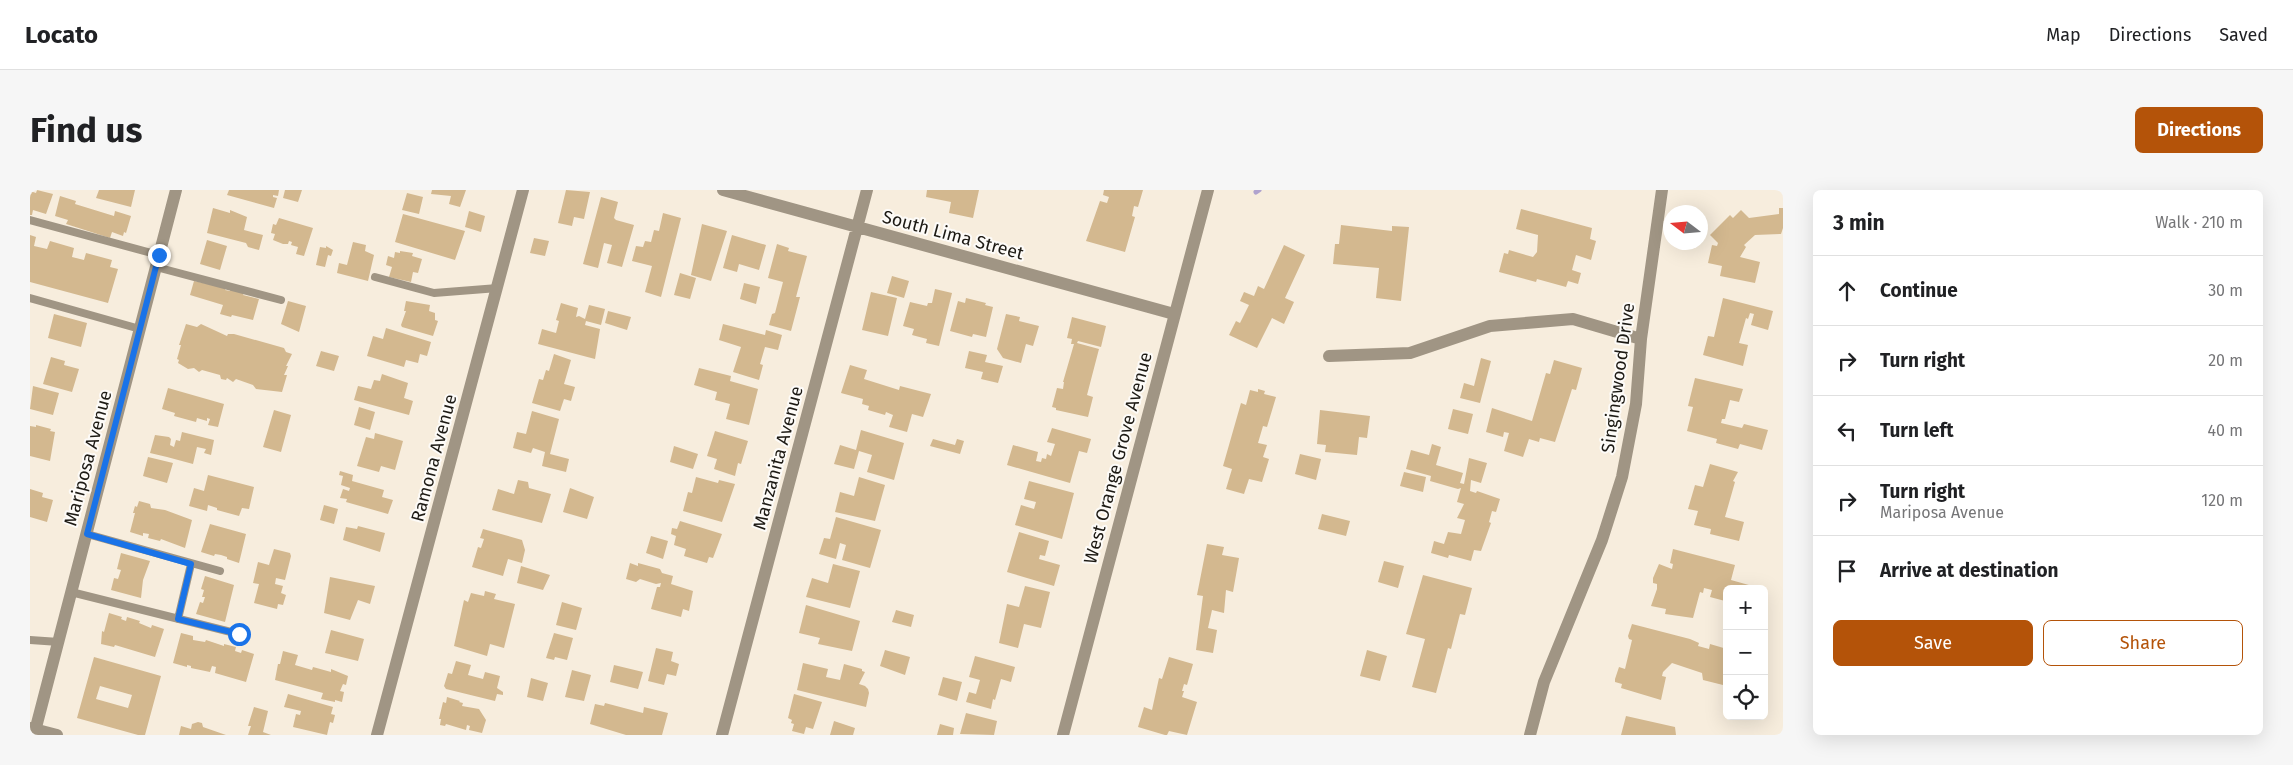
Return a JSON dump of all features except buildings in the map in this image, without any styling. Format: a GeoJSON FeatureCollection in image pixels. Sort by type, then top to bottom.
{"type":"FeatureCollection","features":[{"type":"Feature","properties":{"kind":"street","name":"Mariposa Avenue"},"geometry":{"type":"LineString","coordinates":[[34,731],[176,190]]}},
{"type":"Feature","properties":{"kind":"street","name":"Ramona Avenue"},"geometry":{"type":"LineString","coordinates":[[377,735],[523,190]]}},
{"type":"Feature","properties":{"kind":"street","name":"South Lima Street"},"geometry":{"type":"LineString","coordinates":[[723,190],[1174,314]]}},
{"type":"Feature","properties":{"kind":"street","name":"Manzanita Avenue"},"geometry":{"type":"LineString","coordinates":[[722,735],[867,190]]}},
{"type":"Feature","properties":{"kind":"street","name":"West Orange Grove Avenue"},"geometry":{"type":"LineString","coordinates":[[1063,735],[1208,190]]}},
{"type":"Feature","properties":{"kind":"street","name":"Singingwood Drive"},"geometry":{"type":"LineString","coordinates":[[1530,735],[1544,682],[1602,540],[1622,477],[1636,404],[1641,339],[1662,190]]}},
{"type":"Feature","properties":{"kind":"street"},"geometry":{"type":"LineString","coordinates":[[1329,356],[1410,353],[1490,326],[1572,319],[1641,339]]}},
{"type":"Feature","properties":{"kind":"street"},"geometry":{"type":"LineString","coordinates":[[34,731],[57,735]]}},
{"type":"Feature","properties":{"kind":"lane"},"geometry":{"type":"LineString","coordinates":[[30,220],[281,300]]}},
{"type":"Feature","properties":{"kind":"lane"},"geometry":{"type":"LineString","coordinates":[[375,278],[434,293],[498,288]]}},
{"type":"Feature","properties":{"kind":"lane"},"geometry":{"type":"LineString","coordinates":[[30,298],[140,329]]}},
{"type":"Feature","properties":{"kind":"lane"},"geometry":{"type":"LineString","coordinates":[[87,534],[220,571]]}},
{"type":"Feature","properties":{"kind":"lane"},"geometry":{"type":"LineString","coordinates":[[178,619],[191,564]]}},
{"type":"Feature","properties":{"kind":"lane"},"geometry":{"type":"LineString","coordinates":[[71,592],[239,634]]}},
{"type":"Feature","properties":{"kind":"lane"},"geometry":{"type":"LineString","coordinates":[[30,640],[58,642]]}},
{"type":"Feature","properties":{"kind":"route"},"geometry":{"type":"LineString","coordinates":[[159,255],[87,534],[191,564],[178,619],[239,634]]}}]}
